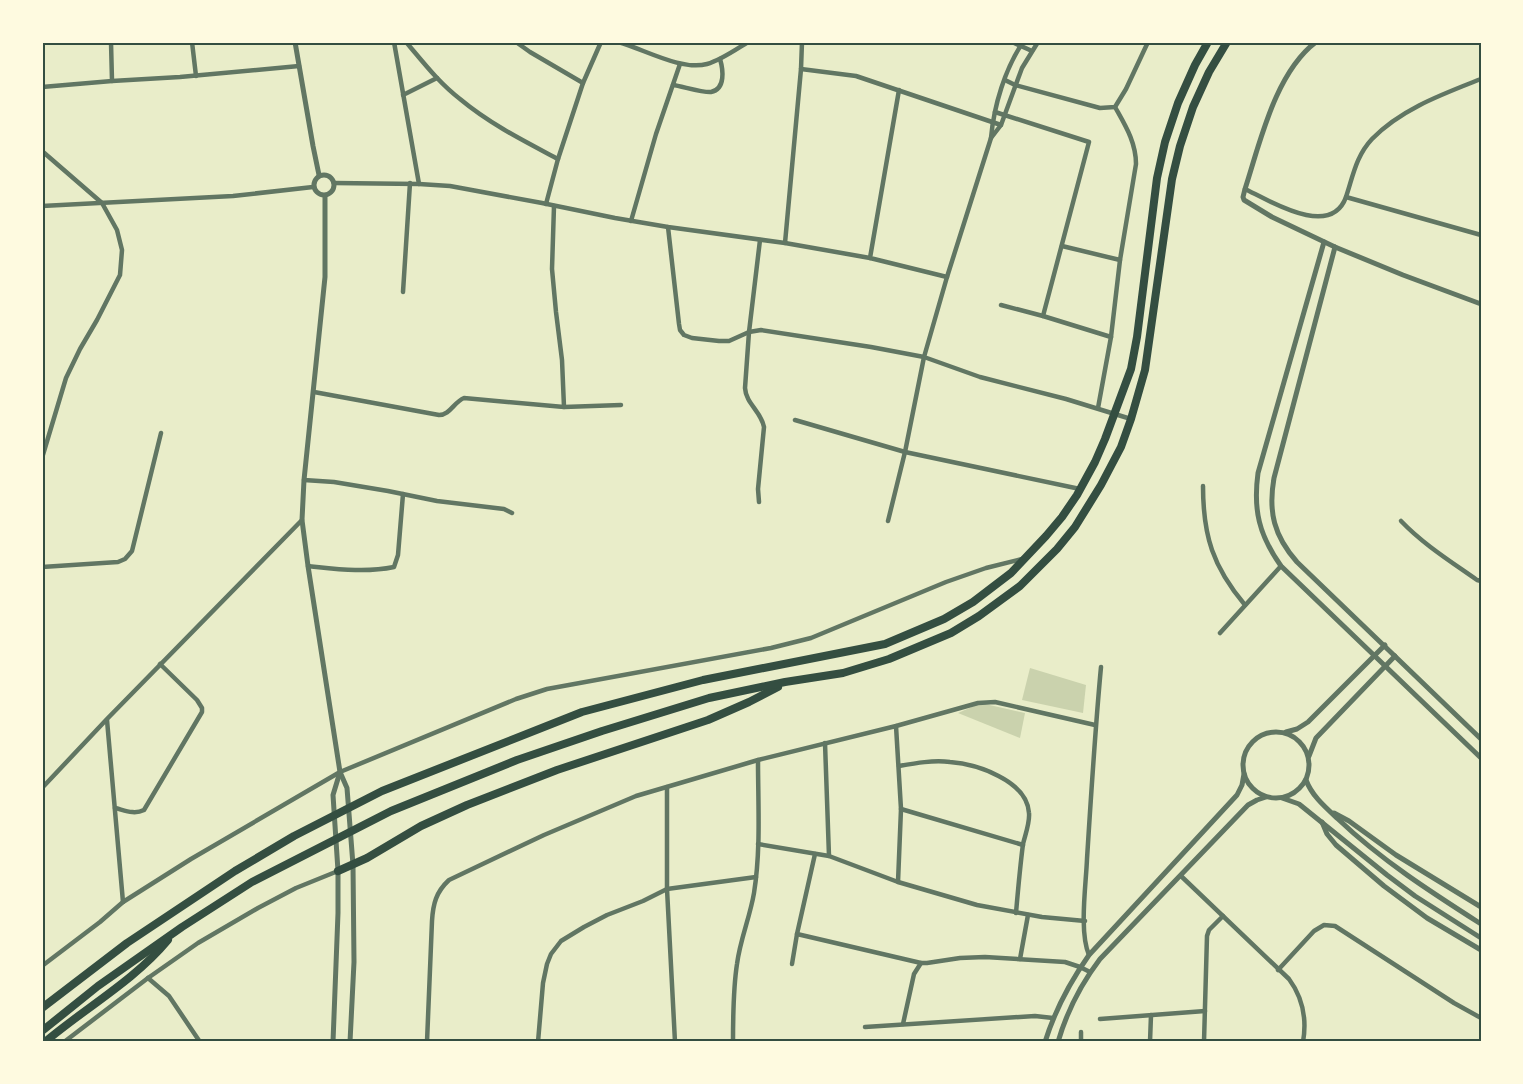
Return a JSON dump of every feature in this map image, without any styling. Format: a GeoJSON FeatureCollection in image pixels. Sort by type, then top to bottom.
{"type":"FeatureCollection","features":[{"type":"Feature","properties":{"kind":"highway"},"geometry":{"type":"LineString","coordinates":[[44,1006],[127,943],[236,871],[294,836],[382,791],[582,712],[703,680],[885,644],[944,619],[973,602],[1011,573],[1062,517],[1102,447],[1115,413],[1131,369],[1137,337],[1157,178],[1165,142],[1178,103],[1208,42]]}},
{"type":"Feature","properties":{"kind":"highway"},"geometry":{"type":"LineString","coordinates":[[42,1031],[91,992],[175,932],[252,882],[390,811],[517,760],[602,730],[709,698],[843,672],[889,659],[951,633],[1001,602],[1039,568],[1075,527],[1121,447],[1145,370],[1172,179],[1193,107],[1209,72],[1227,42]]}},
{"type":"Feature","properties":{"kind":"highway"},"geometry":{"type":"LineString","coordinates":[[338,871],[367,858],[421,826],[467,805],[557,770],[708,720],[786,682]]}},
{"type":"Feature","properties":{"kind":"highway"},"geometry":{"type":"LineString","coordinates":[[45,1042],[142,968],[175,932]]}},
{"type":"Feature","properties":{"kind":"street"},"geometry":{"type":"LineString","coordinates":[[111,42],[112,81]]}},
{"type":"Feature","properties":{"kind":"street"},"geometry":{"type":"LineString","coordinates":[[192,42],[196,76]]}},
{"type":"Feature","properties":{"kind":"street"},"geometry":{"type":"LineString","coordinates":[[295,42],[320,175]]}},
{"type":"Feature","properties":{"kind":"street"},"geometry":{"type":"LineString","coordinates":[[394,42],[419,183]]}},
{"type":"Feature","properties":{"kind":"street"},"geometry":{"type":"LineString","coordinates":[[406,42],[437,78],[460,100],[500,128],[558,159]]}},
{"type":"Feature","properties":{"kind":"street"},"geometry":{"type":"LineString","coordinates":[[516,42],[583,83]]}},
{"type":"Feature","properties":{"kind":"street"},"geometry":{"type":"LineString","coordinates":[[546,204],[583,83],[601,42]]}},
{"type":"Feature","properties":{"kind":"street"},"geometry":{"type":"LineString","coordinates":[[618,42],[689,66],[708,64],[748,42]]}},
{"type":"Feature","properties":{"kind":"street"},"geometry":{"type":"LineString","coordinates":[[785,243],[802,42]]}},
{"type":"Feature","properties":{"kind":"street"},"geometry":{"type":"LineString","coordinates":[[1012,42],[1022,44],[1032,51]]}},
{"type":"Feature","properties":{"kind":"street"},"geometry":{"type":"LineString","coordinates":[[992,138],[1001,126],[1022,68],[1038,42]]}},
{"type":"Feature","properties":{"kind":"street"},"geometry":{"type":"LineString","coordinates":[[1115,107],[1148,42]]}},
{"type":"Feature","properties":{"kind":"street"},"geometry":{"type":"LineString","coordinates":[[1316,42],[1293,64],[1281,87],[1268,116],[1245,189],[1244,200],[1272,217],[1335,247],[1481,304]]}},
{"type":"Feature","properties":{"kind":"street"},"geometry":{"type":"LineString","coordinates":[[888,521],[924,357],[992,138],[995,112],[1005,80],[1010,65],[1022,44]]}},
{"type":"Feature","properties":{"kind":"street"},"geometry":{"type":"LineString","coordinates":[[673,85],[705,92],[716,90],[721,83],[723,72],[720,59]]}},
{"type":"Feature","properties":{"kind":"street"},"geometry":{"type":"LineString","coordinates":[[631,221],[656,134],[680,64]]}},
{"type":"Feature","properties":{"kind":"street"},"geometry":{"type":"LineString","coordinates":[[42,87],[299,66]]}},
{"type":"Feature","properties":{"kind":"street"},"geometry":{"type":"LineString","coordinates":[[801,69],[856,76],[1001,126]]}},
{"type":"Feature","properties":{"kind":"street"},"geometry":{"type":"LineString","coordinates":[[404,94],[437,78]]}},
{"type":"Feature","properties":{"kind":"street"},"geometry":{"type":"LineString","coordinates":[[1245,189],[1296,212],[1313,217],[1331,214],[1341,208],[1356,162],[1373,138],[1422,104],[1481,79]]}},
{"type":"Feature","properties":{"kind":"street"},"geometry":{"type":"LineString","coordinates":[[1005,80],[1015,85],[1100,108],[1115,107]]}},
{"type":"Feature","properties":{"kind":"street"},"geometry":{"type":"LineString","coordinates":[[870,258],[899,90]]}},
{"type":"Feature","properties":{"kind":"street"},"geometry":{"type":"LineString","coordinates":[[1098,408],[1111,337],[1120,260],[1136,164],[1136,152],[1115,107]]}},
{"type":"Feature","properties":{"kind":"street"},"geometry":{"type":"LineString","coordinates":[[995,112],[1089,142],[1043,316]]}},
{"type":"Feature","properties":{"kind":"street"},"geometry":{"type":"LineString","coordinates":[[42,151],[102,203],[117,230],[122,250],[120,275],[66,378],[42,458]]}},
{"type":"Feature","properties":{"kind":"street"},"geometry":{"type":"LineString","coordinates":[[324,174],[329,176],[334,183],[332,191],[325,196],[317,194],[313,187],[314,180],[324,174]]}},
{"type":"Feature","properties":{"kind":"street"},"geometry":{"type":"LineString","coordinates":[[334,183],[419,183],[450,186],[631,221],[785,243],[870,258],[947,277]]}},
{"type":"Feature","properties":{"kind":"street"},"geometry":{"type":"LineString","coordinates":[[403,292],[410,183]]}},
{"type":"Feature","properties":{"kind":"street"},"geometry":{"type":"LineString","coordinates":[[42,206],[233,196],[313,187]]}},
{"type":"Feature","properties":{"kind":"street"},"geometry":{"type":"LineString","coordinates":[[325,196],[325,277],[302,520],[340,772],[347,788],[353,865],[354,962],[350,1042]]}},
{"type":"Feature","properties":{"kind":"street"},"geometry":{"type":"LineString","coordinates":[[1346,197],[1481,235]]}},
{"type":"Feature","properties":{"kind":"street"},"geometry":{"type":"LineString","coordinates":[[554,206],[552,269],[562,360],[564,407]]}},
{"type":"Feature","properties":{"kind":"street"},"geometry":{"type":"LineString","coordinates":[[668,227],[680,330],[684,335],[692,338],[729,341],[748,332],[761,330],[924,357],[980,377],[1131,419]]}},
{"type":"Feature","properties":{"kind":"street"},"geometry":{"type":"LineString","coordinates":[[759,502],[758,489],[764,427],[763,421],[746,396],[748,332],[760,240]]}},
{"type":"Feature","properties":{"kind":"street"},"geometry":{"type":"LineString","coordinates":[[1324,242],[1258,473],[1256,506],[1261,530],[1271,552],[1281,566],[1481,758]]}},
{"type":"Feature","properties":{"kind":"street"},"geometry":{"type":"LineString","coordinates":[[1062,246],[1120,260]]}},
{"type":"Feature","properties":{"kind":"street"},"geometry":{"type":"LineString","coordinates":[[1335,247],[1274,478],[1271,493],[1274,523],[1279,538],[1297,562],[1481,739]]}},
{"type":"Feature","properties":{"kind":"street"},"geometry":{"type":"LineString","coordinates":[[1001,305],[1111,337]]}},
{"type":"Feature","properties":{"kind":"street"},"geometry":{"type":"LineString","coordinates":[[314,392],[439,416],[448,413],[456,403],[464,398],[564,407],[621,405]]}},
{"type":"Feature","properties":{"kind":"street"},"geometry":{"type":"LineString","coordinates":[[795,420],[904,452],[1080,489]]}},
{"type":"Feature","properties":{"kind":"street"},"geometry":{"type":"LineString","coordinates":[[42,567],[118,562],[125,559],[132,551],[161,433]]}},
{"type":"Feature","properties":{"kind":"street"},"geometry":{"type":"LineString","coordinates":[[304,480],[504,509],[513,513]]}},
{"type":"Feature","properties":{"kind":"street"},"geometry":{"type":"LineString","coordinates":[[1203,486],[1206,530],[1212,551],[1220,571],[1245,605]]}},
{"type":"Feature","properties":{"kind":"street"},"geometry":{"type":"LineString","coordinates":[[308,566],[350,571],[394,567],[398,555],[403,494]]}},
{"type":"Feature","properties":{"kind":"street"},"geometry":{"type":"LineString","coordinates":[[42,788],[302,520]]}},
{"type":"Feature","properties":{"kind":"street"},"geometry":{"type":"LineString","coordinates":[[1401,521],[1414,535],[1438,553],[1481,581]]}},
{"type":"Feature","properties":{"kind":"street"},"geometry":{"type":"LineString","coordinates":[[42,966],[123,902],[191,859],[340,772],[516,699],[547,689],[761,650],[811,638],[946,582],[986,568],[1026,558]]}},
{"type":"Feature","properties":{"kind":"street"},"geometry":{"type":"LineString","coordinates":[[1220,633],[1281,566]]}},
{"type":"Feature","properties":{"kind":"street"},"geometry":{"type":"LineString","coordinates":[[1284,733],[1308,722],[1385,645]]}},
{"type":"Feature","properties":{"kind":"street"},"geometry":{"type":"LineString","coordinates":[[1282,798],[1296,792],[1306,780],[1308,758],[1316,738],[1395,656]]}},
{"type":"Feature","properties":{"kind":"street"},"geometry":{"type":"LineString","coordinates":[[115,808],[132,812],[144,810],[202,712],[197,700],[160,664]]}},
{"type":"Feature","properties":{"kind":"street"},"geometry":{"type":"LineString","coordinates":[[1089,955],[1085,943],[1084,921],[1095,725],[1101,667]]}},
{"type":"Feature","properties":{"kind":"street"},"geometry":{"type":"LineString","coordinates":[[427,1042],[433,906],[441,887],[449,880],[544,834],[636,796],[758,760],[986,701],[1095,725]]}},
{"type":"Feature","properties":{"kind":"street"},"geometry":{"type":"LineString","coordinates":[[107,719],[123,902]]}},
{"type":"Feature","properties":{"kind":"street"},"geometry":{"type":"LineString","coordinates":[[896,726],[901,809],[898,882]]}},
{"type":"Feature","properties":{"kind":"street"},"geometry":{"type":"LineString","coordinates":[[1045,1042],[1065,992],[1089,955],[1237,795],[1244,774],[1243,759],[1249,745],[1269,732],[1284,733],[1291,735],[1302,744],[1308,758]]}},
{"type":"Feature","properties":{"kind":"street"},"geometry":{"type":"LineString","coordinates":[[825,743],[829,856]]}},
{"type":"Feature","properties":{"kind":"street"},"geometry":{"type":"LineString","coordinates":[[733,1042],[737,963],[752,904],[756,877],[758,760]]}},
{"type":"Feature","properties":{"kind":"street"},"geometry":{"type":"LineString","coordinates":[[899,766],[928,762],[961,764],[989,771],[1013,785],[1024,796],[1029,813],[1023,844],[1016,913]]}},
{"type":"Feature","properties":{"kind":"street"},"geometry":{"type":"LineString","coordinates":[[333,1042],[338,871],[333,795],[340,772]]}},
{"type":"Feature","properties":{"kind":"street"},"geometry":{"type":"LineString","coordinates":[[1244,774],[1250,786],[1266,797]]}},
{"type":"Feature","properties":{"kind":"street"},"geometry":{"type":"LineString","coordinates":[[1306,780],[1315,797],[1385,860],[1481,924]]}},
{"type":"Feature","properties":{"kind":"street"},"geometry":{"type":"LineString","coordinates":[[667,787],[667,888],[675,1042]]}},
{"type":"Feature","properties":{"kind":"street"},"geometry":{"type":"LineString","coordinates":[[1058,1042],[1073,1001],[1100,959],[1248,805],[1266,797],[1282,798],[1299,804],[1415,896],[1481,938]]}},
{"type":"Feature","properties":{"kind":"street"},"geometry":{"type":"LineString","coordinates":[[901,809],[1023,844]]}},
{"type":"Feature","properties":{"kind":"street"},"geometry":{"type":"LineString","coordinates":[[1330,812],[1349,821],[1396,855],[1481,907]]}},
{"type":"Feature","properties":{"kind":"street"},"geometry":{"type":"LineString","coordinates":[[1322,821],[1327,834],[1336,845],[1384,886],[1428,918],[1481,950]]}},
{"type":"Feature","properties":{"kind":"street"},"geometry":{"type":"LineString","coordinates":[[758,844],[829,856],[898,882],[968,903],[1028,915],[1084,921]]}},
{"type":"Feature","properties":{"kind":"street"},"geometry":{"type":"LineString","coordinates":[[792,964],[815,854]]}},
{"type":"Feature","properties":{"kind":"street"},"geometry":{"type":"LineString","coordinates":[[64,1042],[148,978],[198,944],[296,888],[338,871]]}},
{"type":"Feature","properties":{"kind":"street"},"geometry":{"type":"LineString","coordinates":[[1181,876],[1289,979],[1300,997],[1304,1017],[1303,1042]]}},
{"type":"Feature","properties":{"kind":"street"},"geometry":{"type":"LineString","coordinates":[[538,1042],[547,964],[561,941],[607,915],[643,901],[667,888],[756,877]]}},
{"type":"Feature","properties":{"kind":"street"},"geometry":{"type":"LineString","coordinates":[[1020,959],[1028,915]]}},
{"type":"Feature","properties":{"kind":"street"},"geometry":{"type":"LineString","coordinates":[[1204,1042],[1207,934],[1223,916]]}},
{"type":"Feature","properties":{"kind":"street"},"geometry":{"type":"LineString","coordinates":[[1278,970],[1314,931],[1324,926],[1335,926],[1481,1018]]}},
{"type":"Feature","properties":{"kind":"street"},"geometry":{"type":"LineString","coordinates":[[797,934],[921,963],[985,957],[1065,962],[1090,972]]}},
{"type":"Feature","properties":{"kind":"street"},"geometry":{"type":"LineString","coordinates":[[903,1024],[914,974],[921,963]]}},
{"type":"Feature","properties":{"kind":"street"},"geometry":{"type":"LineString","coordinates":[[148,978],[169,996],[200,1042]]}},
{"type":"Feature","properties":{"kind":"street"},"geometry":{"type":"LineString","coordinates":[[1100,1019],[1204,1011]]}},
{"type":"Feature","properties":{"kind":"street"},"geometry":{"type":"LineString","coordinates":[[1150,1042],[1151,1015]]}},
{"type":"Feature","properties":{"kind":"street"},"geometry":{"type":"LineString","coordinates":[[865,1027],[1035,1016],[1053,1018]]}},
{"type":"Feature","properties":{"kind":"street"},"geometry":{"type":"LineString","coordinates":[[1081,1032],[1081,1042]]}},
{"type":"Feature","properties":{"kind":"green space"},"geometry":{"type":"Polygon","coordinates":[[[1030,668],[1086,685],[1083,713],[1022,700],[1030,668]]]}},
{"type":"Feature","properties":{"kind":"green space"},"geometry":{"type":"Polygon","coordinates":[[[981,703],[1025,713],[1020,738],[958,713],[981,703]]]}}]}
